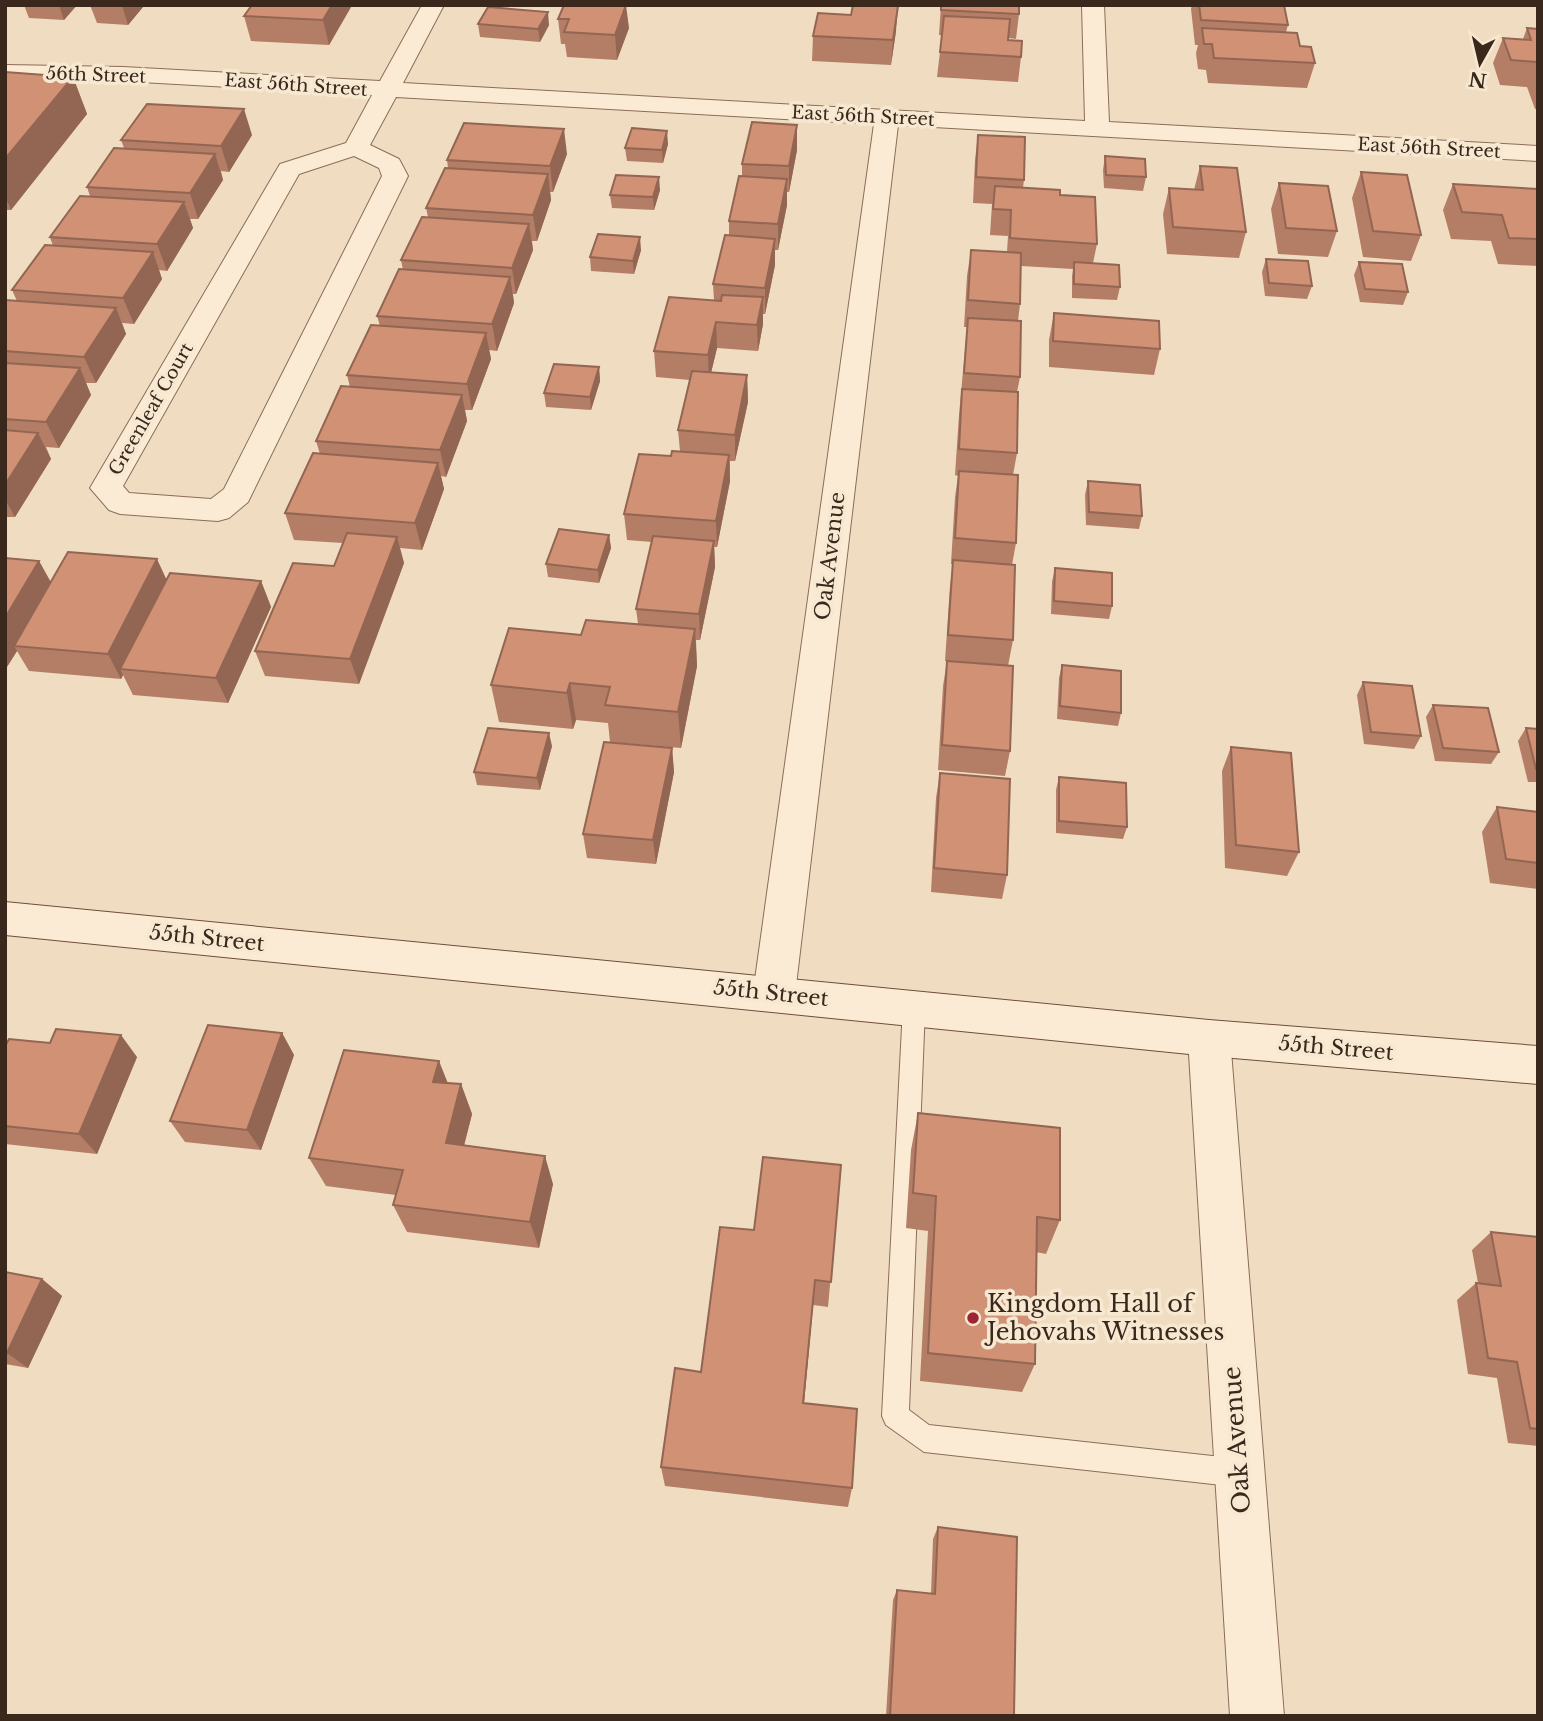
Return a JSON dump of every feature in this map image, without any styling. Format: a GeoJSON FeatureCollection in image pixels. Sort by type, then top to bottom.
{"type":"FeatureCollection","features":[{"type":"Feature","properties":{"kind":"street"},"geometry":{"type":"LineString","coordinates":[[356,148],[433,5]]}},
{"type":"Feature","properties":{"kind":"street"},"geometry":{"type":"LineString","coordinates":[[1093,5],[1097,129]]}},
{"type":"Feature","properties":{"kind":"street","name":"56th Street"},"geometry":{"type":"LineString","coordinates":[[5,72],[187,78]]}},
{"type":"Feature","properties":{"kind":"street","name":"East 56th Street"},"geometry":{"type":"LineString","coordinates":[[187,78],[1538,154]]}},
{"type":"Feature","properties":{"kind":"street","name":"Oak Avenue"},"geometry":{"type":"LineString","coordinates":[[774,994],[887,118]]}},
{"type":"Feature","properties":{"kind":"street","name":"Greenleaf Court"},"geometry":{"type":"LineString","coordinates":[[356,148],[390,164],[395,176],[237,495],[218,510],[120,503],[106,488],[289,169],[356,148]]}},
{"type":"Feature","properties":{"kind":"street","name":"55th Street"},"geometry":{"type":"LineString","coordinates":[[5,918],[1209,1038],[1538,1065]]}},
{"type":"Feature","properties":{"kind":"street","name":"Oak Avenue"},"geometry":{"type":"LineString","coordinates":[[1209,1038],[1257,1716]]}},
{"type":"Feature","properties":{"kind":"lane"},"geometry":{"type":"LineString","coordinates":[[914,1007],[895,1416],[924,1438],[1240,1473]]}},
{"type":"Feature","properties":{"kind":"building"},"geometry":{"type":"Polygon","coordinates":[[[252,5],[332,5],[323,20],[244,16],[252,5]]]}},
{"type":"Feature","properties":{"kind":"building"},"geometry":{"type":"Polygon","coordinates":[[[564,5],[626,5],[615,35],[564,32],[569,19],[558,19],[564,5]]]}},
{"type":"Feature","properties":{"kind":"building"},"geometry":{"type":"Polygon","coordinates":[[[853,5],[898,6],[893,40],[813,36],[818,13],[851,15],[853,5]]]}},
{"type":"Feature","properties":{"kind":"building"},"geometry":{"type":"Polygon","coordinates":[[[941,5],[1019,5],[1019,14],[941,10],[941,5]]]}},
{"type":"Feature","properties":{"kind":"building"},"geometry":{"type":"Polygon","coordinates":[[[1199,5],[1284,5],[1288,25],[1201,20],[1199,5]]]}},
{"type":"Feature","properties":{"kind":"building"},"geometry":{"type":"Polygon","coordinates":[[[488,7],[548,12],[538,29],[478,24],[488,7]]]}},
{"type":"Feature","properties":{"kind":"building"},"geometry":{"type":"Polygon","coordinates":[[[944,16],[1010,19],[1008,40],[1022,41],[1021,57],[940,52],[944,16]]]}},
{"type":"Feature","properties":{"kind":"building"},"geometry":{"type":"Polygon","coordinates":[[[1202,28],[1297,33],[1300,46],[1311,47],[1315,63],[1214,58],[1212,44],[1204,44],[1202,28]]]}},
{"type":"Feature","properties":{"kind":"building"},"geometry":{"type":"Polygon","coordinates":[[[1527,28],[1538,29],[1538,63],[1511,60],[1503,38],[1531,40],[1527,28]]]}},
{"type":"Feature","properties":{"kind":"building"},"geometry":{"type":"Polygon","coordinates":[[[5,72],[73,77],[5,159],[5,72]]]}},
{"type":"Feature","properties":{"kind":"building"},"geometry":{"type":"Polygon","coordinates":[[[147,104],[244,109],[221,146],[121,140],[147,104]]]}},
{"type":"Feature","properties":{"kind":"building"},"geometry":{"type":"Polygon","coordinates":[[[752,122],[797,125],[789,166],[742,164],[752,122]]]}},
{"type":"Feature","properties":{"kind":"building"},"geometry":{"type":"Polygon","coordinates":[[[464,123],[564,129],[550,166],[447,160],[464,123]]]}},
{"type":"Feature","properties":{"kind":"building"},"geometry":{"type":"Polygon","coordinates":[[[632,128],[667,131],[662,150],[625,148],[632,128]]]}},
{"type":"Feature","properties":{"kind":"building"},"geometry":{"type":"Polygon","coordinates":[[[978,135],[1025,137],[1024,180],[976,177],[978,135]]]}},
{"type":"Feature","properties":{"kind":"building"},"geometry":{"type":"Polygon","coordinates":[[[114,148],[215,154],[190,193],[87,187],[114,148]]]}},
{"type":"Feature","properties":{"kind":"building"},"geometry":{"type":"Polygon","coordinates":[[[1105,156],[1145,159],[1146,177],[1106,175],[1105,156]]]}},
{"type":"Feature","properties":{"kind":"building"},"geometry":{"type":"Polygon","coordinates":[[[1200,166],[1237,168],[1246,232],[1173,227],[1169,188],[1203,190],[1200,166]]]}},
{"type":"Feature","properties":{"kind":"building"},"geometry":{"type":"Polygon","coordinates":[[[445,168],[548,174],[533,215],[426,208],[445,168]]]}},
{"type":"Feature","properties":{"kind":"building"},"geometry":{"type":"Polygon","coordinates":[[[1361,172],[1407,175],[1421,235],[1373,231],[1361,172]]]}},
{"type":"Feature","properties":{"kind":"building"},"geometry":{"type":"Polygon","coordinates":[[[616,175],[659,177],[653,197],[610,195],[616,175]]]}},
{"type":"Feature","properties":{"kind":"building"},"geometry":{"type":"Polygon","coordinates":[[[739,176],[787,179],[778,224],[729,221],[739,176]]]}},
{"type":"Feature","properties":{"kind":"building"},"geometry":{"type":"Polygon","coordinates":[[[1279,183],[1328,186],[1337,231],[1286,228],[1279,183]]]}},
{"type":"Feature","properties":{"kind":"building"},"geometry":{"type":"Polygon","coordinates":[[[1453,184],[1538,189],[1538,239],[1509,238],[1502,215],[1462,212],[1453,184]]]}},
{"type":"Feature","properties":{"kind":"building"},"geometry":{"type":"Polygon","coordinates":[[[995,186],[1060,190],[1060,195],[1095,197],[1097,244],[1010,238],[1011,210],[993,209],[995,186]]]}},
{"type":"Feature","properties":{"kind":"building"},"geometry":{"type":"Polygon","coordinates":[[[80,196],[184,202],[157,244],[50,237],[80,196]]]}},
{"type":"Feature","properties":{"kind":"building"},"geometry":{"type":"Polygon","coordinates":[[[422,217],[529,224],[512,268],[401,260],[422,217]]]}},
{"type":"Feature","properties":{"kind":"building"},"geometry":{"type":"Polygon","coordinates":[[[598,234],[640,237],[633,261],[590,257],[598,234]]]}},
{"type":"Feature","properties":{"kind":"building"},"geometry":{"type":"Polygon","coordinates":[[[725,235],[775,239],[765,288],[713,284],[725,235]]]}},
{"type":"Feature","properties":{"kind":"building"},"geometry":{"type":"Polygon","coordinates":[[[45,245],[153,252],[123,298],[12,290],[45,245]]]}},
{"type":"Feature","properties":{"kind":"building"},"geometry":{"type":"Polygon","coordinates":[[[971,250],[1021,253],[1020,304],[968,300],[971,250]]]}},
{"type":"Feature","properties":{"kind":"building"},"geometry":{"type":"Polygon","coordinates":[[[1266,259],[1308,261],[1312,286],[1269,283],[1266,259]]]}},
{"type":"Feature","properties":{"kind":"building"},"geometry":{"type":"Polygon","coordinates":[[[1074,262],[1119,265],[1120,287],[1074,284],[1074,262]]]}},
{"type":"Feature","properties":{"kind":"building"},"geometry":{"type":"Polygon","coordinates":[[[1359,262],[1402,264],[1408,292],[1365,289],[1359,262]]]}},
{"type":"Feature","properties":{"kind":"building"},"geometry":{"type":"Polygon","coordinates":[[[399,269],[510,277],[492,324],[377,316],[399,269]]]}},
{"type":"Feature","properties":{"kind":"building"},"geometry":{"type":"Polygon","coordinates":[[[722,295],[763,297],[757,325],[716,322],[708,355],[654,351],[669,297],[721,301],[722,295]]]}},
{"type":"Feature","properties":{"kind":"building"},"geometry":{"type":"Polygon","coordinates":[[[5,300],[116,308],[84,357],[5,351],[5,300]]]}},
{"type":"Feature","properties":{"kind":"building"},"geometry":{"type":"Polygon","coordinates":[[[1054,313],[1159,321],[1160,349],[1053,341],[1054,313]]]}},
{"type":"Feature","properties":{"kind":"building"},"geometry":{"type":"Polygon","coordinates":[[[968,318],[1021,321],[1020,377],[964,373],[968,318]]]}},
{"type":"Feature","properties":{"kind":"building"},"geometry":{"type":"Polygon","coordinates":[[[371,325],[486,333],[467,384],[347,375],[371,325]]]}},
{"type":"Feature","properties":{"kind":"building"},"geometry":{"type":"Polygon","coordinates":[[[5,363],[80,368],[46,422],[5,419],[5,363]]]}},
{"type":"Feature","properties":{"kind":"building"},"geometry":{"type":"Polygon","coordinates":[[[554,364],[599,367],[590,397],[544,393],[554,364]]]}},
{"type":"Feature","properties":{"kind":"building"},"geometry":{"type":"Polygon","coordinates":[[[692,371],[747,375],[735,435],[678,430],[692,371]]]}},
{"type":"Feature","properties":{"kind":"building"},"geometry":{"type":"Polygon","coordinates":[[[341,386],[462,395],[440,450],[316,441],[341,386]]]}},
{"type":"Feature","properties":{"kind":"building"},"geometry":{"type":"Polygon","coordinates":[[[962,389],[1018,392],[1017,453],[959,449],[962,389]]]}},
{"type":"Feature","properties":{"kind":"building"},"geometry":{"type":"Polygon","coordinates":[[[5,430],[38,433],[5,485],[5,430]]]}},
{"type":"Feature","properties":{"kind":"building"},"geometry":{"type":"Polygon","coordinates":[[[672,451],[729,455],[716,521],[624,514],[639,454],[671,456],[672,451]]]}},
{"type":"Feature","properties":{"kind":"building"},"geometry":{"type":"Polygon","coordinates":[[[313,453],[438,463],[415,523],[285,513],[313,453]]]}},
{"type":"Feature","properties":{"kind":"building"},"geometry":{"type":"Polygon","coordinates":[[[959,471],[1018,475],[1016,543],[955,538],[959,471]]]}},
{"type":"Feature","properties":{"kind":"building"},"geometry":{"type":"Polygon","coordinates":[[[1088,481],[1140,485],[1142,516],[1089,512],[1088,481]]]}},
{"type":"Feature","properties":{"kind":"building"},"geometry":{"type":"Polygon","coordinates":[[[559,529],[609,535],[598,570],[546,564],[559,529]]]}},
{"type":"Feature","properties":{"kind":"building"},"geometry":{"type":"Polygon","coordinates":[[[347,533],[397,537],[350,659],[255,651],[293,563],[334,566],[347,533]]]}},
{"type":"Feature","properties":{"kind":"building"},"geometry":{"type":"Polygon","coordinates":[[[653,536],[714,541],[699,614],[636,609],[653,536]]]}},
{"type":"Feature","properties":{"kind":"building"},"geometry":{"type":"Polygon","coordinates":[[[68,552],[157,559],[108,654],[14,646],[68,552]]]}},
{"type":"Feature","properties":{"kind":"building"},"geometry":{"type":"Polygon","coordinates":[[[5,558],[39,561],[5,618],[5,558]]]}},
{"type":"Feature","properties":{"kind":"building"},"geometry":{"type":"Polygon","coordinates":[[[953,560],[1015,565],[1013,640],[948,635],[953,560]]]}},
{"type":"Feature","properties":{"kind":"building"},"geometry":{"type":"Polygon","coordinates":[[[1055,568],[1112,573],[1112,606],[1054,601],[1055,568]]]}},
{"type":"Feature","properties":{"kind":"building"},"geometry":{"type":"Polygon","coordinates":[[[170,573],[261,581],[216,678],[120,669],[170,573]]]}},
{"type":"Feature","properties":{"kind":"building"},"geometry":{"type":"Polygon","coordinates":[[[586,620],[695,629],[678,712],[605,705],[610,687],[570,683],[567,693],[491,685],[509,628],[581,635],[586,620]]]}},
{"type":"Feature","properties":{"kind":"building"},"geometry":{"type":"Polygon","coordinates":[[[947,661],[1013,666],[1010,751],[942,745],[947,661]]]}},
{"type":"Feature","properties":{"kind":"building"},"geometry":{"type":"Polygon","coordinates":[[[1062,665],[1121,671],[1121,713],[1060,706],[1062,665]]]}},
{"type":"Feature","properties":{"kind":"building"},"geometry":{"type":"Polygon","coordinates":[[[1363,682],[1412,686],[1421,736],[1371,732],[1363,682]]]}},
{"type":"Feature","properties":{"kind":"building"},"geometry":{"type":"Polygon","coordinates":[[[1433,705],[1488,708],[1499,752],[1443,748],[1433,705]]]}},
{"type":"Feature","properties":{"kind":"building"},"geometry":{"type":"Polygon","coordinates":[[[488,728],[549,733],[537,778],[474,772],[488,728]]]}},
{"type":"Feature","properties":{"kind":"building"},"geometry":{"type":"Polygon","coordinates":[[[1526,728],[1538,729],[1538,769],[1536,769],[1526,728]]]}},
{"type":"Feature","properties":{"kind":"building"},"geometry":{"type":"Polygon","coordinates":[[[604,742],[672,748],[653,840],[583,834],[604,742]]]}},
{"type":"Feature","properties":{"kind":"building"},"geometry":{"type":"Polygon","coordinates":[[[1231,747],[1291,753],[1299,852],[1236,845],[1231,747]]]}},
{"type":"Feature","properties":{"kind":"building"},"geometry":{"type":"Polygon","coordinates":[[[940,773],[1010,779],[1007,875],[934,868],[940,773]]]}},
{"type":"Feature","properties":{"kind":"building"},"geometry":{"type":"Polygon","coordinates":[[[1059,777],[1126,783],[1127,827],[1059,821],[1059,777]]]}},
{"type":"Feature","properties":{"kind":"building"},"geometry":{"type":"Polygon","coordinates":[[[1497,807],[1538,812],[1538,863],[1506,859],[1497,807]]]}},
{"type":"Feature","properties":{"kind":"building"},"geometry":{"type":"Polygon","coordinates":[[[208,1025],[282,1033],[247,1130],[170,1121],[208,1025]]]}},
{"type":"Feature","properties":{"kind":"building"},"geometry":{"type":"Polygon","coordinates":[[[56,1029],[121,1035],[79,1134],[5,1126],[5,1046],[9,1039],[50,1043],[56,1029]]]}},
{"type":"Feature","properties":{"kind":"building"},"geometry":{"type":"Polygon","coordinates":[[[344,1050],[439,1061],[433,1082],[461,1084],[446,1143],[545,1156],[530,1222],[393,1205],[403,1170],[309,1158],[344,1050]]]}},
{"type":"Feature","properties":{"kind":"building","name":"Kingdom Hall of Jehovahs Witnesses"},"geometry":{"type":"Polygon","coordinates":[[[918,1113],[1060,1128],[1060,1220],[1037,1217],[1035,1364],[928,1353],[936,1196],[913,1193],[918,1113]]]}},
{"type":"Feature","properties":{"kind":"building"},"geometry":{"type":"Polygon","coordinates":[[[763,1157],[841,1165],[831,1282],[815,1280],[803,1403],[857,1409],[852,1488],[661,1467],[675,1368],[701,1372],[720,1227],[754,1230],[763,1157]]]}},
{"type":"Feature","properties":{"kind":"building"},"geometry":{"type":"Polygon","coordinates":[[[1491,1232],[1538,1237],[1538,1429],[1530,1428],[1517,1362],[1488,1358],[1476,1283],[1501,1286],[1491,1232]]]}},
{"type":"Feature","properties":{"kind":"building"},"geometry":{"type":"Polygon","coordinates":[[[5,1272],[42,1279],[7,1353],[5,1352],[5,1272]]]}},
{"type":"Feature","properties":{"kind":"building"},"geometry":{"type":"Polygon","coordinates":[[[938,1527],[1017,1537],[1014,1716],[890,1716],[897,1590],[935,1594],[938,1527]]]}},
{"type":"Feature","properties":{"kind":"place","name":"Kingdom Hall of Jehovahs Witnesses"},"geometry":{"type":"Point","coordinates":[973,1318]}}]}
